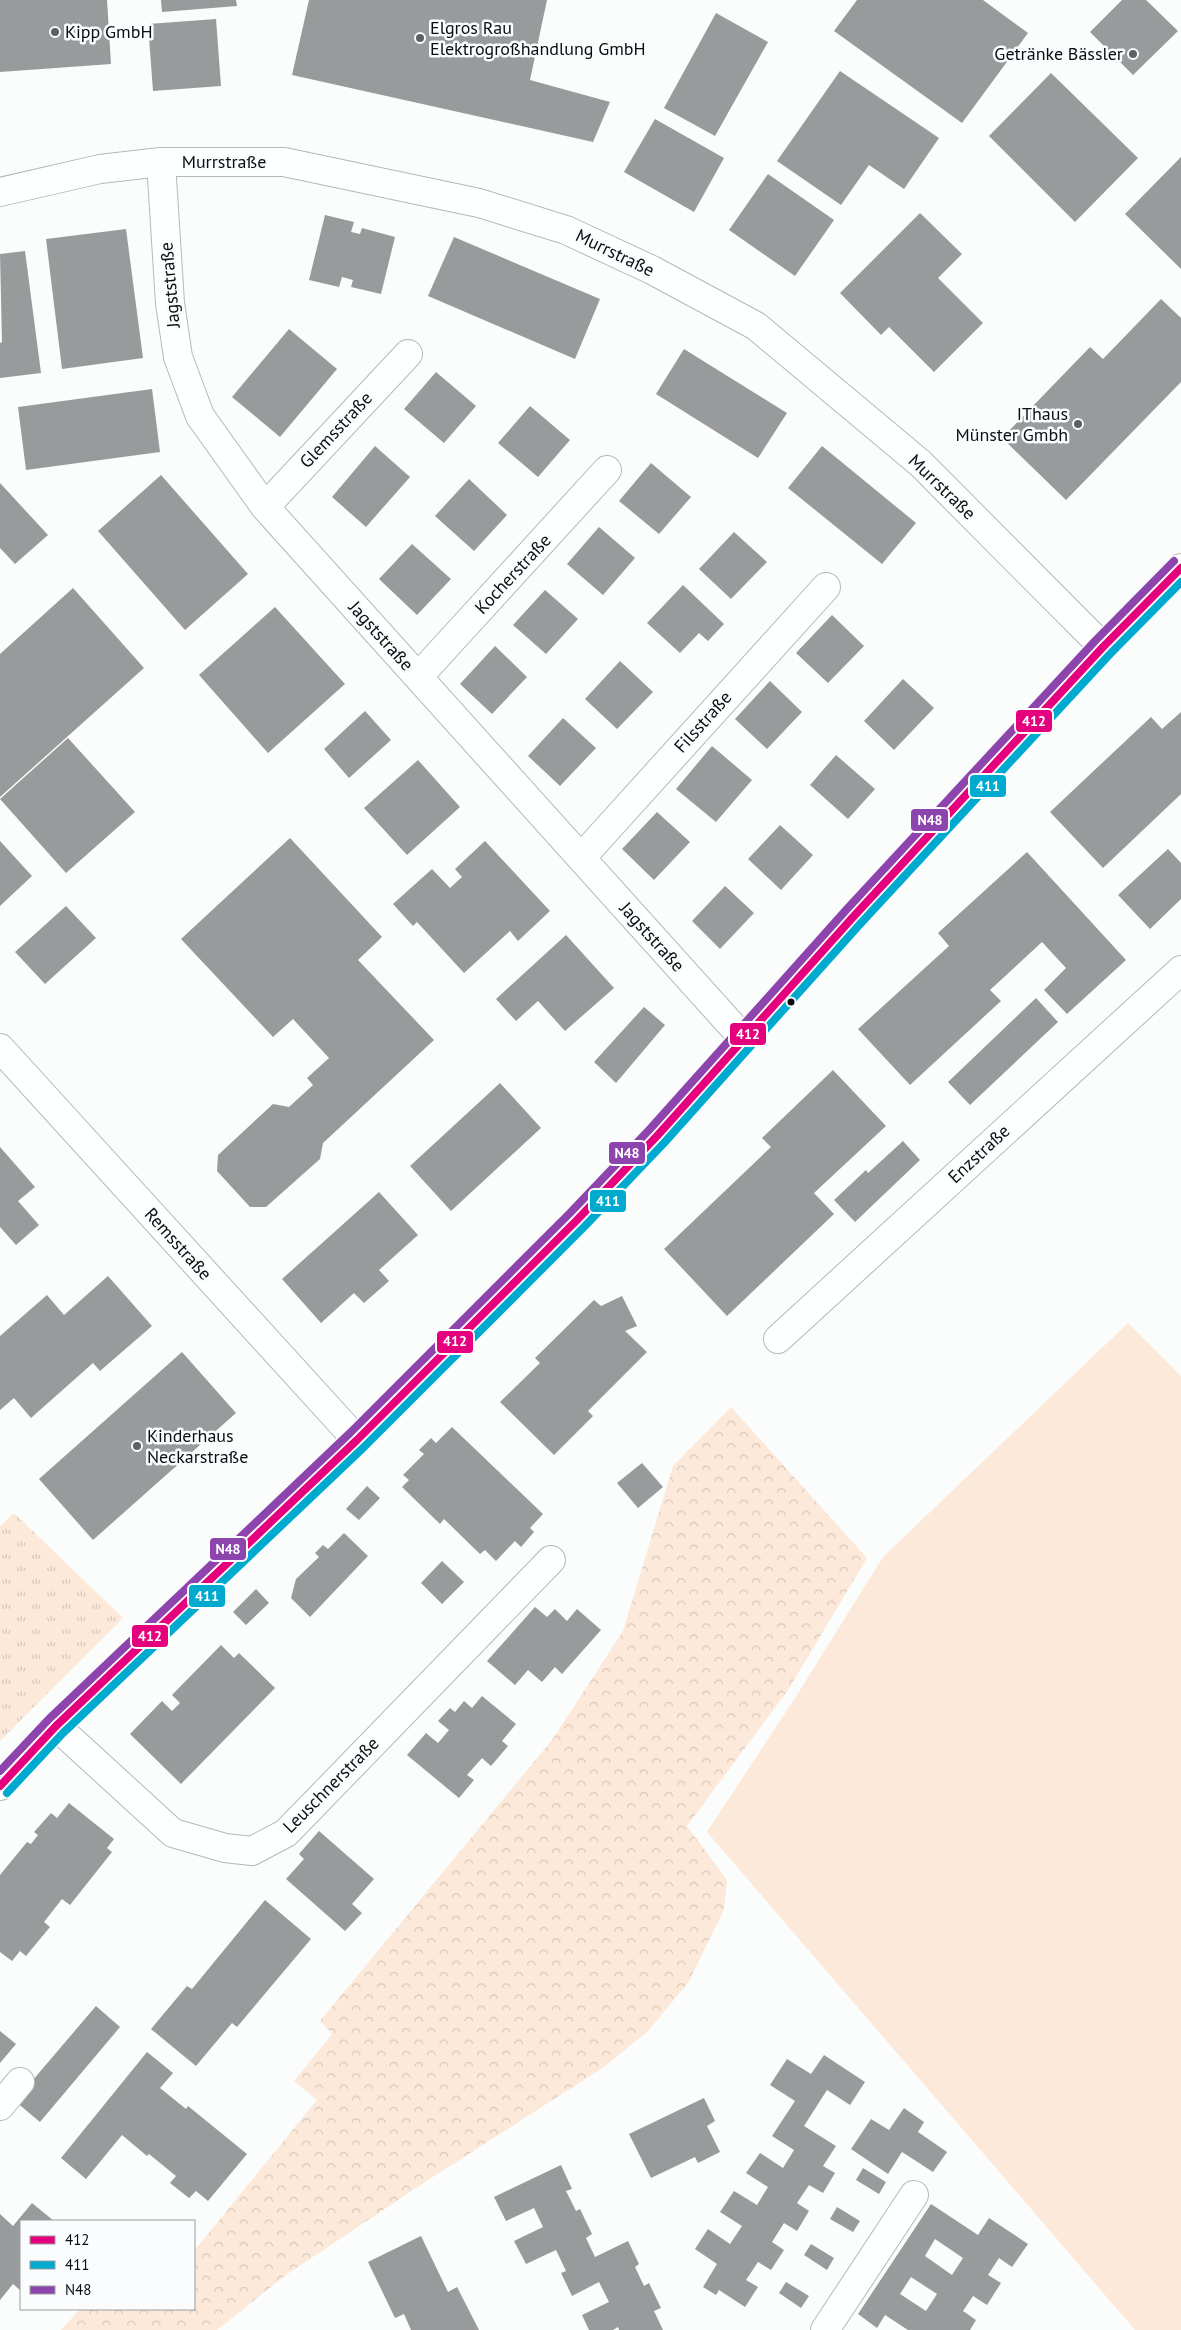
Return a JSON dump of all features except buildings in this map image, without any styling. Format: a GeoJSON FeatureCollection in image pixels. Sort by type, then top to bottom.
{"type":"FeatureCollection","features":[{"type":"Feature","properties":{"kind":"street","name":"Murrstraße"},"geometry":{"type":"LineString","coordinates":[[0,192],[100,169],[161,162],[284,162],[479,203],[566,230],[652,270],[756,326],[920,463],[1103,647]]}},
{"type":"Feature","properties":{"kind":"street","name":"Jagststraße"},"geometry":{"type":"LineString","coordinates":[[161,162],[170,303],[178,356],[200,416],[265,507],[744,1039]]}},
{"type":"Feature","properties":{"kind":"street","name":"Glemsstraße"},"geometry":{"type":"LineString","coordinates":[[265,507],[408,354]]}},
{"type":"Feature","properties":{"kind":"street","name":"Kocherstraße"},"geometry":{"type":"LineString","coordinates":[[418,677],[608,470]]}},
{"type":"Feature","properties":{"kind":"street"},"geometry":{"type":"LineString","coordinates":[[0,1786],[56,1726],[357,1440],[577,1220],[657,1136],[854,916],[1103,647],[1181,568]]}},
{"type":"Feature","properties":{"kind":"street","name":"Filsstraße"},"geometry":{"type":"LineString","coordinates":[[580,858],[826,587]]}},
{"type":"Feature","properties":{"kind":"street","name":"Enzstraße"},"geometry":{"type":"LineString","coordinates":[[778,1339],[1181,970]]}},
{"type":"Feature","properties":{"kind":"street","name":"Remsstraße"},"geometry":{"type":"LineString","coordinates":[[0,1048],[357,1440]]}},
{"type":"Feature","properties":{"kind":"street","name":"Leuschnerstraße"},"geometry":{"type":"LineString","coordinates":[[56,1726],[173,1833],[225,1848],[252,1851],[286,1833],[551,1560]]}},
{"type":"Feature","properties":{"kind":"street"},"geometry":{"type":"LineString","coordinates":[[0,2106],[20,2082]]}},
{"type":"Feature","properties":{"kind":"street"},"geometry":{"type":"LineString","coordinates":[[825,2330],[914,2195]]}},
{"type":"Feature","properties":{"kind":"green space"},"geometry":{"type":"Polygon","coordinates":[[[1128,1323],[1181,1376],[1181,2330],[1135,2330],[707,1832],[795,1698],[883,1557],[1128,1323]]]}},
{"type":"Feature","properties":{"kind":"green space"},"geometry":{"type":"Polygon","coordinates":[[[731,1407],[867,1558],[788,1690],[687,1826],[727,1880],[724,1910],[688,1983],[648,2031],[604,2067],[422,2184],[286,2275],[217,2330],[61,2330],[79,2310],[195,2310],[195,2250],[317,2100],[294,2081],[332,2034],[320,2021],[552,1740],[623,1631],[673,1466],[731,1407]]]}},
{"type":"Feature","properties":{"kind":"green space"},"geometry":{"type":"Polygon","coordinates":[[[14,1513],[123,1618],[0,1741],[0,1526],[14,1513]]]}},
{"type":"Feature","properties":{"kind":"transit line","name":"N48"},"geometry":{"type":"LineString","coordinates":[[0,1771],[49,1719],[350,1433],[570,1213],[650,1129],[847,909],[1096,640],[1174,561]]}},
{"type":"Feature","properties":{"kind":"transit line","name":"412"},"geometry":{"type":"LineString","coordinates":[[0,1786],[56,1726],[357,1440],[577,1220],[657,1136],[854,916],[1103,647],[1181,568]]}},
{"type":"Feature","properties":{"kind":"transit line","name":"411"},"geometry":{"type":"LineString","coordinates":[[7,1793],[63,1733],[364,1447],[584,1227],[664,1143],[861,923],[1110,654],[1181,582]]}},
{"type":"Feature","properties":{"kind":"place","name":"Kipp GmbH"},"geometry":{"type":"Point","coordinates":[55,32]}},
{"type":"Feature","properties":{"kind":"place","name":"Elgros Rau Elektrogroßhandlung GmbH"},"geometry":{"type":"Point","coordinates":[420,38]}},
{"type":"Feature","properties":{"kind":"place","name":"Getränke Bässler"},"geometry":{"type":"Point","coordinates":[1133,54]}},
{"type":"Feature","properties":{"kind":"place","name":"IThaus Münster Gmbh"},"geometry":{"type":"Point","coordinates":[1078,424]}},
{"type":"Feature","properties":{"kind":"place","name":"Kinderhaus Neckarstraße"},"geometry":{"type":"Point","coordinates":[137,1446]}}]}
